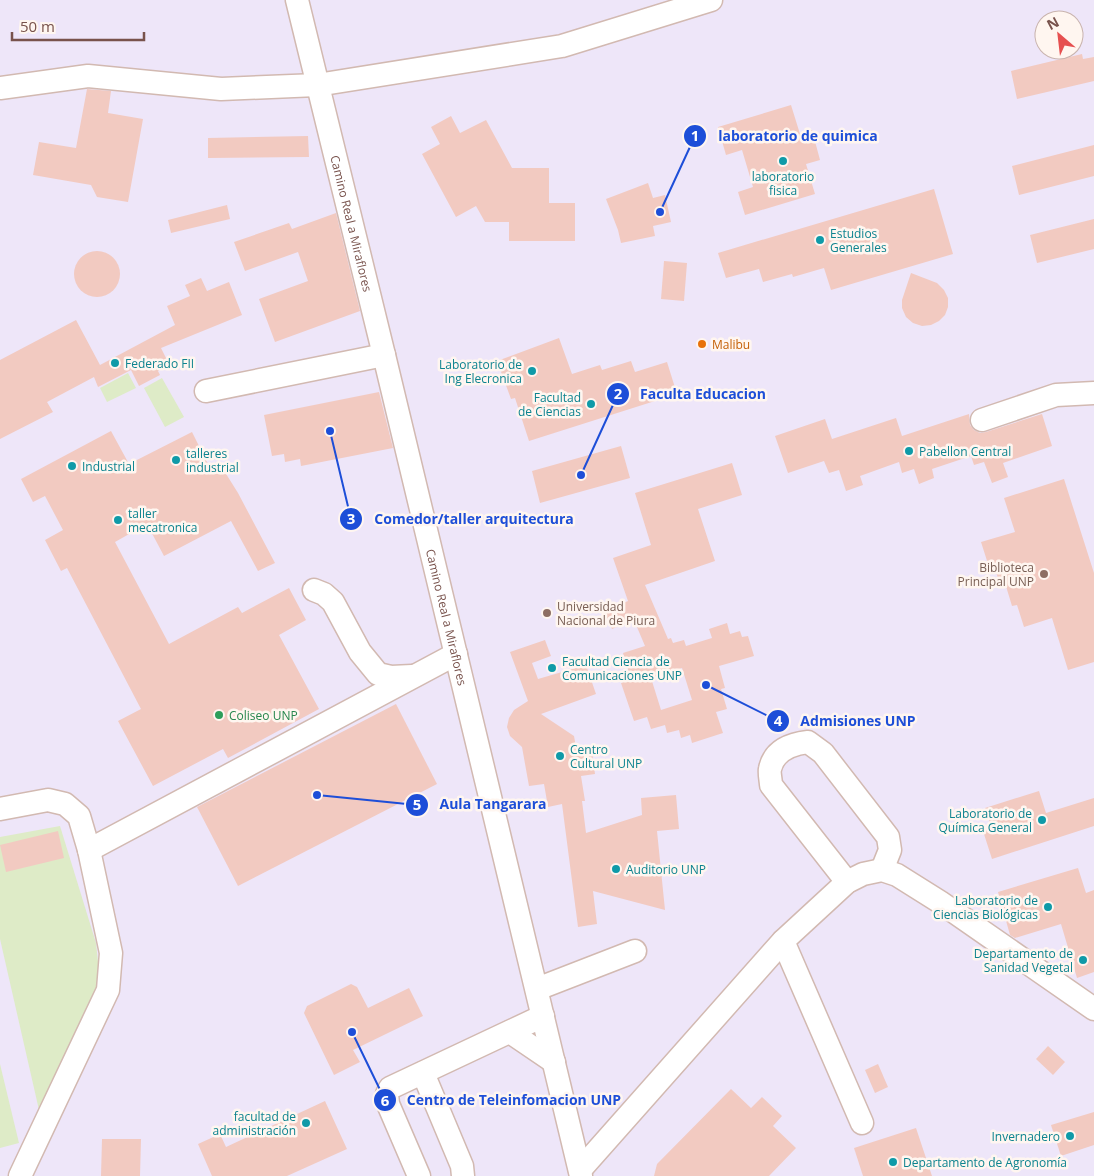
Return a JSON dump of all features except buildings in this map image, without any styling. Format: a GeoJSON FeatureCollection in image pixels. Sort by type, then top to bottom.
{"type":"FeatureCollection","features":[{"type":"Feature","properties":{"kind":"lane","name":"Camino Real a Miraflores"},"geometry":{"type":"LineString","coordinates":[[297,0],[581,1173]]}},
{"type":"Feature","properties":{"kind":"lane"},"geometry":{"type":"LineString","coordinates":[[0,88],[88,76],[221,88],[317,86],[562,46],[711,0]]}},
{"type":"Feature","properties":{"kind":"lane"},"geometry":{"type":"LineString","coordinates":[[206,391],[384,355]]}},
{"type":"Feature","properties":{"kind":"lane"},"geometry":{"type":"LineString","coordinates":[[982,420],[1056,395],[1094,393]]}},
{"type":"Feature","properties":{"kind":"lane"},"geometry":{"type":"LineString","coordinates":[[314,590],[324,594],[333,602],[360,652],[378,674],[391,677],[416,676]]}},
{"type":"Feature","properties":{"kind":"lane"},"geometry":{"type":"LineString","coordinates":[[89,850],[456,654]]}},
{"type":"Feature","properties":{"kind":"lane"},"geometry":{"type":"LineString","coordinates":[[846,882],[771,785],[770,769],[778,754],[792,744],[808,742],[823,753],[888,837],[890,850],[882,870]]}},
{"type":"Feature","properties":{"kind":"lane"},"geometry":{"type":"LineString","coordinates":[[0,809],[48,800],[65,804],[78,816],[89,850],[111,953],[108,990],[20,1176]]}},
{"type":"Feature","properties":{"kind":"lane"},"geometry":{"type":"LineString","coordinates":[[581,1173],[783,941],[846,882],[863,874],[882,870],[897,875],[940,902],[1094,1009]]}},
{"type":"Feature","properties":{"kind":"lane"},"geometry":{"type":"LineString","coordinates":[[783,941],[862,1123]]}},
{"type":"Feature","properties":{"kind":"lane"},"geometry":{"type":"LineString","coordinates":[[537,989],[635,951]]}},
{"type":"Feature","properties":{"kind":"lane"},"geometry":{"type":"LineString","coordinates":[[419,1176],[388,1104],[386,1094],[390,1088],[543,1016]]}},
{"type":"Feature","properties":{"kind":"lane"},"geometry":{"type":"LineString","coordinates":[[510,1032],[554,1062]]}},
{"type":"Feature","properties":{"kind":"lane"},"geometry":{"type":"LineString","coordinates":[[423,1073],[462,1166],[463,1176]]}},
{"type":"Feature","properties":{"kind":"shaded area","name":"Universidad Nacional de Piura"},"geometry":{"type":"Polygon","coordinates":[[[0,0],[1094,0],[1094,1176],[0,1176],[0,0]]]}},
{"type":"Feature","properties":{"kind":"green space"},"geometry":{"type":"Polygon","coordinates":[[[128,373],[136,388],[107,402],[100,388],[128,373]]]}},
{"type":"Feature","properties":{"kind":"green space"},"geometry":{"type":"Polygon","coordinates":[[[162,378],[184,417],[165,427],[144,388],[162,378]]]}},
{"type":"Feature","properties":{"kind":"green space"},"geometry":{"type":"Polygon","coordinates":[[[60,826],[96,943],[99,971],[95,998],[87,1021],[39,1110],[0,939],[0,837],[60,826]]]}},
{"type":"Feature","properties":{"kind":"green space"},"geometry":{"type":"Polygon","coordinates":[[[0,1064],[19,1143],[0,1148],[0,1064]]]}},
{"type":"Feature","properties":{"kind":"place","name":"laboratorio fisica"},"geometry":{"type":"Point","coordinates":[783,161]}},
{"type":"Feature","properties":{"kind":"place","name":"laboratorio de quimica"},"geometry":{"type":"Point","coordinates":[660,212]}},
{"type":"Feature","properties":{"kind":"place","name":"Estudios Generales"},"geometry":{"type":"Point","coordinates":[820,240]}},
{"type":"Feature","properties":{"kind":"place","name":"Malibu"},"geometry":{"type":"Point","coordinates":[702,344]}},
{"type":"Feature","properties":{"kind":"place","name":"Federado FII"},"geometry":{"type":"Point","coordinates":[115,363]}},
{"type":"Feature","properties":{"kind":"place","name":"Laboratorio de Ing Elecronica"},"geometry":{"type":"Point","coordinates":[532,371]}},
{"type":"Feature","properties":{"kind":"place","name":"Facultad de Ciencias"},"geometry":{"type":"Point","coordinates":[591,404]}},
{"type":"Feature","properties":{"kind":"place","name":"Comedor/taller arquitectura"},"geometry":{"type":"Point","coordinates":[330,431]}},
{"type":"Feature","properties":{"kind":"place","name":"Pabellon Central"},"geometry":{"type":"Point","coordinates":[909,451]}},
{"type":"Feature","properties":{"kind":"place","name":"talleres industrial"},"geometry":{"type":"Point","coordinates":[176,460]}},
{"type":"Feature","properties":{"kind":"place","name":"Industrial"},"geometry":{"type":"Point","coordinates":[72,466]}},
{"type":"Feature","properties":{"kind":"place","name":"Faculta Educacion"},"geometry":{"type":"Point","coordinates":[581,475]}},
{"type":"Feature","properties":{"kind":"place","name":"taller mecatronica"},"geometry":{"type":"Point","coordinates":[118,520]}},
{"type":"Feature","properties":{"kind":"place","name":"Biblioteca Principal UNP"},"geometry":{"type":"Point","coordinates":[1044,574]}},
{"type":"Feature","properties":{"kind":"place","name":"Universidad Nacional de Piura"},"geometry":{"type":"Point","coordinates":[547,613]}},
{"type":"Feature","properties":{"kind":"place","name":"Facultad Ciencia de Comunicaciones UNP"},"geometry":{"type":"Point","coordinates":[552,668]}},
{"type":"Feature","properties":{"kind":"place","name":"Admisiones UNP"},"geometry":{"type":"Point","coordinates":[706,685]}},
{"type":"Feature","properties":{"kind":"place","name":"Coliseo UNP"},"geometry":{"type":"Point","coordinates":[219,715]}},
{"type":"Feature","properties":{"kind":"place","name":"Centro Cultural UNP"},"geometry":{"type":"Point","coordinates":[560,756]}},
{"type":"Feature","properties":{"kind":"place","name":"Aula Tangarara"},"geometry":{"type":"Point","coordinates":[317,795]}},
{"type":"Feature","properties":{"kind":"place","name":"Laboratorio de Química General"},"geometry":{"type":"Point","coordinates":[1042,820]}},
{"type":"Feature","properties":{"kind":"place","name":"Auditorio UNP"},"geometry":{"type":"Point","coordinates":[616,869]}},
{"type":"Feature","properties":{"kind":"place","name":"Laboratorio de Ciencias Biológicas"},"geometry":{"type":"Point","coordinates":[1048,907]}},
{"type":"Feature","properties":{"kind":"place","name":"Departamento de Sanidad Vegetal"},"geometry":{"type":"Point","coordinates":[1083,960]}},
{"type":"Feature","properties":{"kind":"place","name":"Centro de Teleinfomacion UNP"},"geometry":{"type":"Point","coordinates":[352,1032]}},
{"type":"Feature","properties":{"kind":"place","name":"facultad de administración"},"geometry":{"type":"Point","coordinates":[306,1123]}},
{"type":"Feature","properties":{"kind":"place","name":"Invernadero"},"geometry":{"type":"Point","coordinates":[1070,1136]}},
{"type":"Feature","properties":{"kind":"place","name":"Departamento de Agronomía"},"geometry":{"type":"Point","coordinates":[893,1162]}}]}
